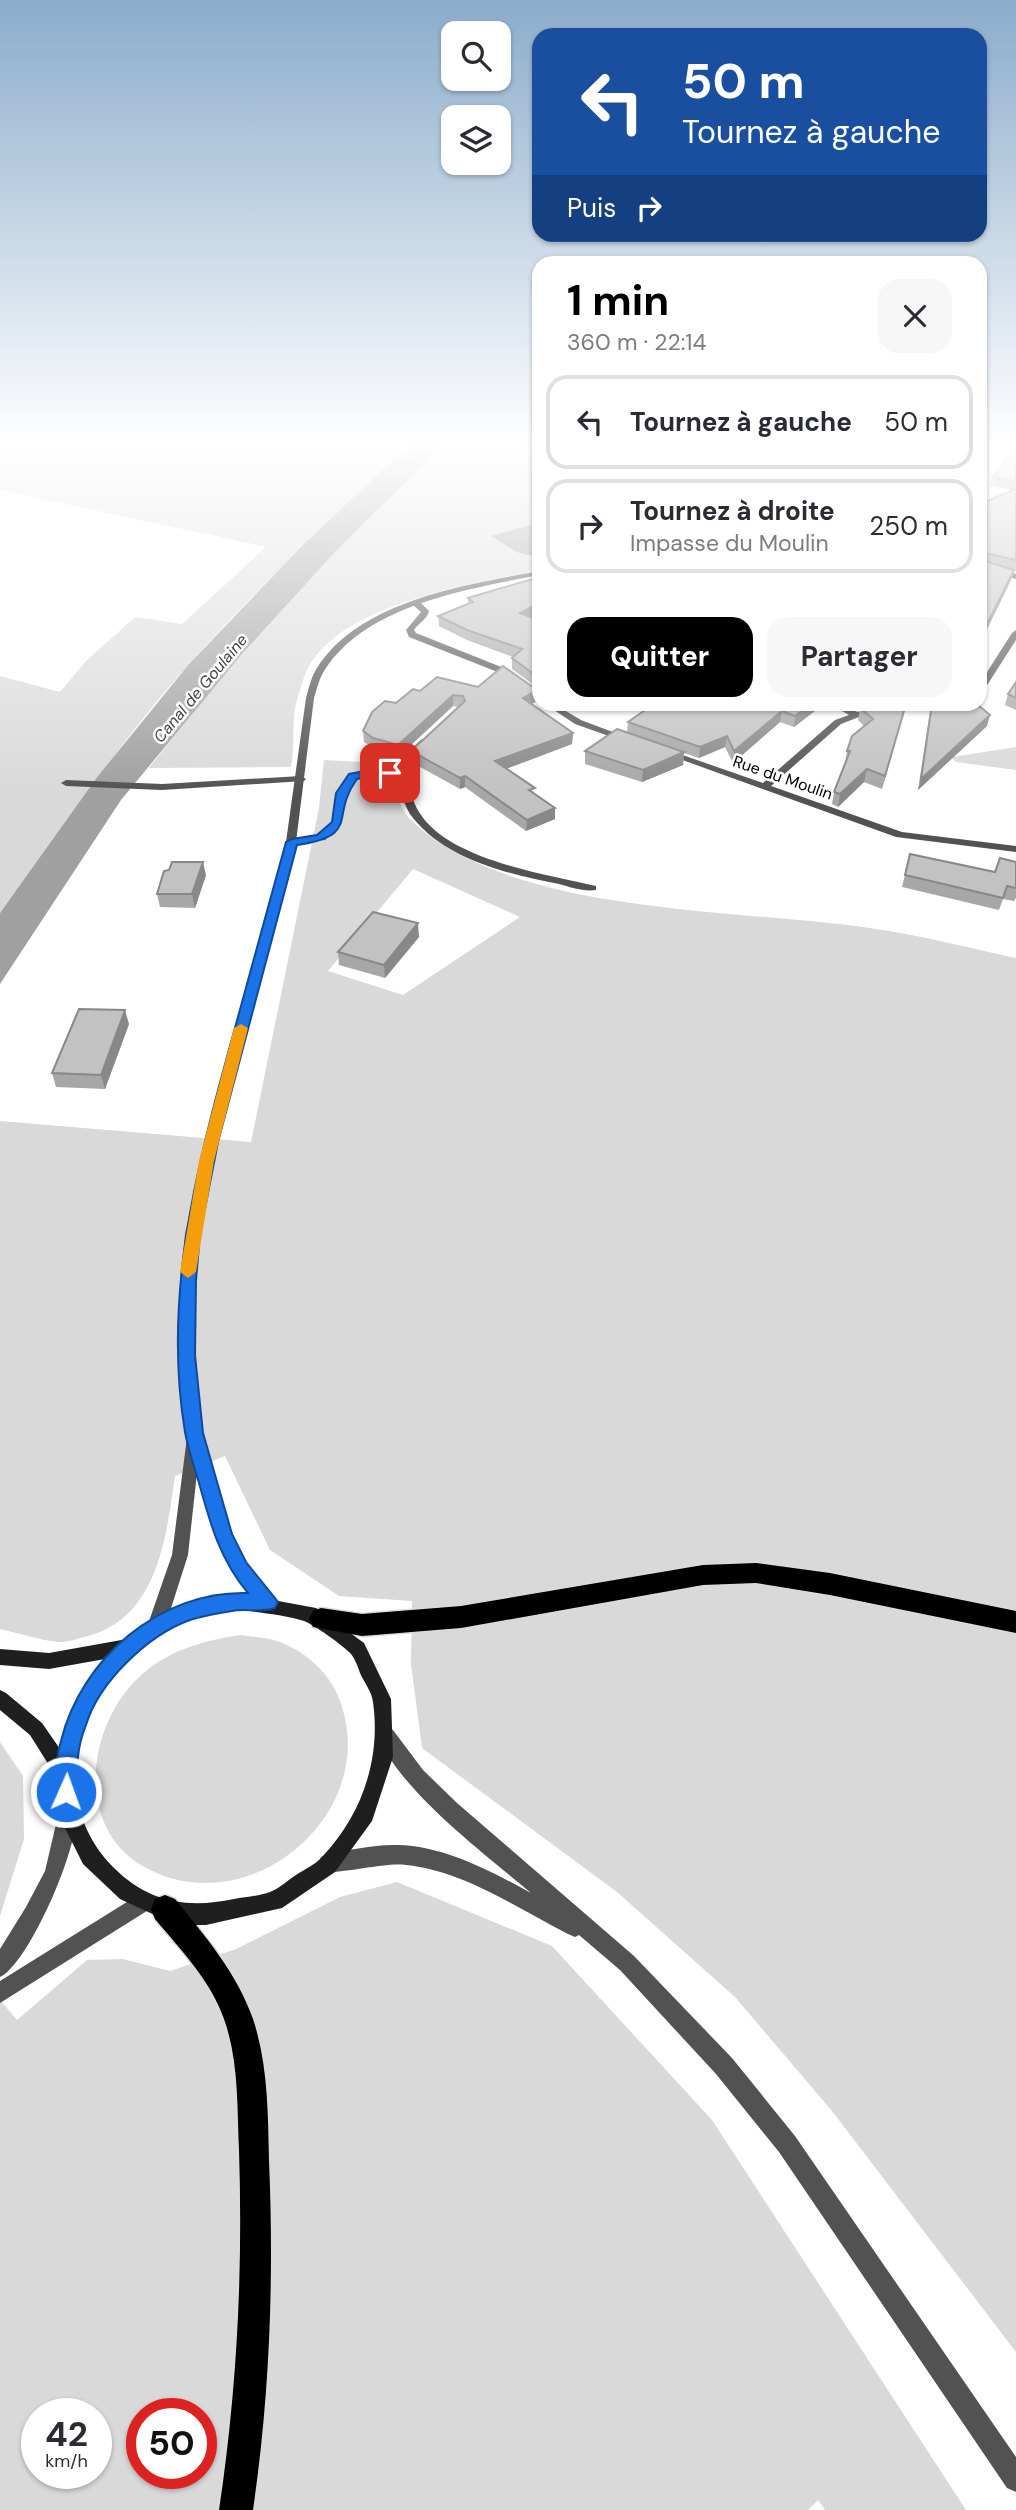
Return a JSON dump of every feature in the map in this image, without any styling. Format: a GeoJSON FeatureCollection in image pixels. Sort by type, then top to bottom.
{"type":"FeatureCollection","features":[{"type":"Feature","properties":{"kind":"highway"},"geometry":{"type":"LineString","coordinates":[[321,1619],[362,1625],[461,1617],[703,1575],[756,1573],[830,1584],[1016,1622]]}},
{"type":"Feature","properties":{"kind":"highway"},"geometry":{"type":"LineString","coordinates":[[154,1906],[226,1990],[243,2033],[251,2078],[256,2272],[247,2413],[236,2510]]}},
{"type":"Feature","properties":{"kind":"main road"},"geometry":{"type":"LineString","coordinates":[[236,1601],[268,1602],[295,1608],[321,1619],[348,1640],[369,1667],[382,1700],[387,1736],[382,1775],[368,1813],[350,1840],[328,1864],[292,1891],[250,1908],[207,1915],[154,1906],[117,1885],[94,1864],[83,1847],[69,1808],[66,1775],[71,1738],[84,1704],[104,1673],[129,1646],[156,1627],[187,1612],[212,1605],[236,1601]]}},
{"type":"Feature","properties":{"kind":"main road"},"geometry":{"type":"LineString","coordinates":[[0,1657],[49,1661],[129,1646]]}},
{"type":"Feature","properties":{"kind":"main road"},"geometry":{"type":"LineString","coordinates":[[0,1699],[36,1729],[66,1775]]}},
{"type":"Feature","properties":{"kind":"street"},"geometry":{"type":"LineString","coordinates":[[987,568],[1016,577]]}},
{"type":"Feature","properties":{"kind":"street"},"geometry":{"type":"LineString","coordinates":[[268,1602],[239,1568],[223,1534],[194,1433],[186,1355],[187,1280],[192,1234],[211,1142],[292,842],[310,698],[321,668],[353,635],[416,603],[471,587],[532,574]]}},
{"type":"Feature","properties":{"kind":"street"},"geometry":{"type":"LineString","coordinates":[[416,603],[425,611],[410,630],[412,635],[508,673],[532,691]]}},
{"type":"Feature","properties":{"kind":"street"},"geometry":{"type":"LineString","coordinates":[[987,679],[1016,633]]}},
{"type":"Feature","properties":{"kind":"street"},"geometry":{"type":"LineString","coordinates":[[559,711],[640,744]]}},
{"type":"Feature","properties":{"kind":"street"},"geometry":{"type":"LineString","coordinates":[[849,711],[857,715]]}},
{"type":"Feature","properties":{"kind":"street"},"geometry":{"type":"LineString","coordinates":[[764,787],[838,722],[879,711]]}},
{"type":"Feature","properties":{"kind":"street"},"geometry":{"type":"LineString","coordinates":[[390,773],[429,737]]}},
{"type":"Feature","properties":{"kind":"street","name":"Rue du Moulin"},"geometry":{"type":"LineString","coordinates":[[653,748],[900,835],[1016,849]]}},
{"type":"Feature","properties":{"kind":"street"},"geometry":{"type":"LineString","coordinates":[[292,842],[321,838],[337,823],[341,793],[353,776],[382,771],[402,776],[416,816],[438,834],[478,859],[531,875],[592,888]]}},
{"type":"Feature","properties":{"kind":"street"},"geometry":{"type":"LineString","coordinates":[[66,783],[162,787],[301,779]]}},
{"type":"Feature","properties":{"kind":"street"},"geometry":{"type":"LineString","coordinates":[[156,1627],[180,1555],[194,1433]]}},
{"type":"Feature","properties":{"kind":"street"},"geometry":{"type":"LineString","coordinates":[[387,1736],[416,1777],[450,1810],[627,1963],[661,1996],[724,2066],[787,2144],[1016,2479]]}},
{"type":"Feature","properties":{"kind":"street"},"geometry":{"type":"LineString","coordinates":[[0,1967],[35,1914],[51,1878],[60,1856],[69,1808]]}},
{"type":"Feature","properties":{"kind":"street"},"geometry":{"type":"LineString","coordinates":[[328,1864],[380,1855],[406,1855],[435,1860],[592,1935]]}},
{"type":"Feature","properties":{"kind":"street"},"geometry":{"type":"LineString","coordinates":[[0,1993],[154,1906]]}},
{"type":"Feature","properties":{"kind":"shaded area"},"geometry":{"type":"Polygon","coordinates":[[[253,559],[290,559],[190,663],[139,723],[0,913],[0,676],[60,692],[86,661],[135,617],[182,624],[253,559]]]}},
{"type":"Feature","properties":{"kind":"shaded area"},"geometry":{"type":"Polygon","coordinates":[[[328,559],[532,559],[532,571],[407,601],[343,631],[319,652],[304,677],[295,708],[291,767],[149,768],[218,682],[328,559]]]}},
{"type":"Feature","properties":{"kind":"shaded area"},"geometry":{"type":"Polygon","coordinates":[[[1016,747],[1016,770],[956,762],[952,757],[1016,747]]]}},
{"type":"Feature","properties":{"kind":"shaded area"},"geometry":{"type":"Polygon","coordinates":[[[324,760],[381,763],[410,819],[453,851],[506,875],[566,891],[631,903],[876,929],[1016,958],[1016,2352],[832,2111],[735,1997],[617,1892],[422,1748],[411,1664],[412,1601],[339,1596],[270,1550],[225,1456],[175,1476],[162,1550],[154,1573],[143,1595],[128,1613],[109,1628],[64,1642],[0,1629],[0,1121],[251,1142],[319,808],[324,760]],[[413,869],[328,971],[403,995],[520,917],[413,869]]]}},
{"type":"Feature","properties":{"kind":"shaded area"},"geometry":{"type":"Polygon","coordinates":[[[240,1635],[287,1645],[313,1662],[327,1678],[338,1696],[348,1739],[343,1780],[325,1817],[298,1848],[263,1870],[224,1882],[182,1881],[141,1865],[120,1848],[106,1827],[98,1802],[96,1776],[99,1750],[107,1724],[119,1700],[147,1670],[184,1649],[211,1640],[240,1635]]]}},
{"type":"Feature","properties":{"kind":"shaded area"},"geometry":{"type":"Polygon","coordinates":[[[0,1742],[23,1776],[24,1839],[0,1916],[0,1742]]]}},
{"type":"Feature","properties":{"kind":"shaded area"},"geometry":{"type":"Polygon","coordinates":[[[397,1882],[552,1946],[712,2120],[966,2510],[825,2510],[818,2500],[808,2510],[0,2510],[0,2000],[17,2020],[87,1960],[123,1959],[170,1971],[236,1949],[340,1897],[397,1882]]]}},
{"type":"Feature","properties":{"kind":"water","name":"Canal de Goulaine"},"geometry":{"type":"Polygon","coordinates":[[[289,559],[328,559],[242,654],[121,800],[0,984],[0,913],[98,776],[189,664],[289,559]]]}},
{"type":"Feature","properties":{"kind":"building"},"geometry":{"type":"Polygon","coordinates":[[[987,562],[1014,570],[987,623],[987,562]]]}},
{"type":"Feature","properties":{"kind":"building"},"geometry":{"type":"Polygon","coordinates":[[[532,579],[532,607],[520,613],[532,617],[532,673],[512,658],[522,649],[467,630],[438,616],[473,602],[468,598],[532,579]]]}},
{"type":"Feature","properties":{"kind":"building"},"geometry":{"type":"Polygon","coordinates":[[[503,666],[532,686],[532,693],[523,698],[532,704],[532,711],[542,711],[573,733],[495,761],[535,788],[529,790],[555,808],[527,820],[465,776],[460,778],[411,751],[465,701],[463,696],[453,695],[398,745],[373,738],[363,731],[372,712],[385,701],[396,703],[413,689],[420,691],[437,677],[478,687],[503,666]]]}},
{"type":"Feature","properties":{"kind":"building"},"geometry":{"type":"Polygon","coordinates":[[[1016,682],[1016,698],[1008,694],[1016,682]]]}},
{"type":"Feature","properties":{"kind":"building"},"geometry":{"type":"Polygon","coordinates":[[[644,711],[782,711],[734,751],[727,736],[700,747],[628,722],[644,711]]]}},
{"type":"Feature","properties":{"kind":"building"},"geometry":{"type":"Polygon","coordinates":[[[782,711],[802,711],[795,716],[782,711]]]}},
{"type":"Feature","properties":{"kind":"building"},"geometry":{"type":"Polygon","coordinates":[[[864,711],[904,711],[885,776],[867,769],[840,794],[834,792],[850,751],[847,751],[852,736],[873,719],[864,711]]]}},
{"type":"Feature","properties":{"kind":"building"},"geometry":{"type":"Polygon","coordinates":[[[931,711],[985,711],[990,715],[921,779],[931,711]]]}},
{"type":"Feature","properties":{"kind":"building"},"geometry":{"type":"Polygon","coordinates":[[[617,729],[684,752],[643,770],[585,751],[617,729]]]}},
{"type":"Feature","properties":{"kind":"building"},"geometry":{"type":"Polygon","coordinates":[[[910,854],[995,872],[1000,858],[1016,862],[1016,888],[1007,886],[1003,898],[905,875],[910,854]]]}},
{"type":"Feature","properties":{"kind":"building"},"geometry":{"type":"Polygon","coordinates":[[[172,862],[203,862],[192,894],[157,894],[164,871],[169,870],[172,862]]]}},
{"type":"Feature","properties":{"kind":"building"},"geometry":{"type":"Polygon","coordinates":[[[373,912],[418,923],[384,965],[338,952],[373,912]]]}},
{"type":"Feature","properties":{"kind":"building"},"geometry":{"type":"Polygon","coordinates":[[[79,1009],[125,1010],[101,1075],[52,1073],[79,1009]]]}},
{"type":"Feature","properties":{"kind":"slow traffic"},"geometry":{"type":"LineString","coordinates":[[188,1272],[192,1234],[206,1161],[241,1028]]}},
{"type":"Feature","properties":{"kind":"route"},"geometry":{"type":"LineString","coordinates":[[66,1792],[67,1757],[76,1721],[93,1688],[129,1646],[156,1627],[187,1612],[236,1601],[268,1602],[239,1568],[223,1534],[194,1433],[186,1355],[187,1280],[192,1234],[206,1161],[292,842],[321,838],[337,823],[341,793],[353,776],[382,771],[390,773]]}}]}
